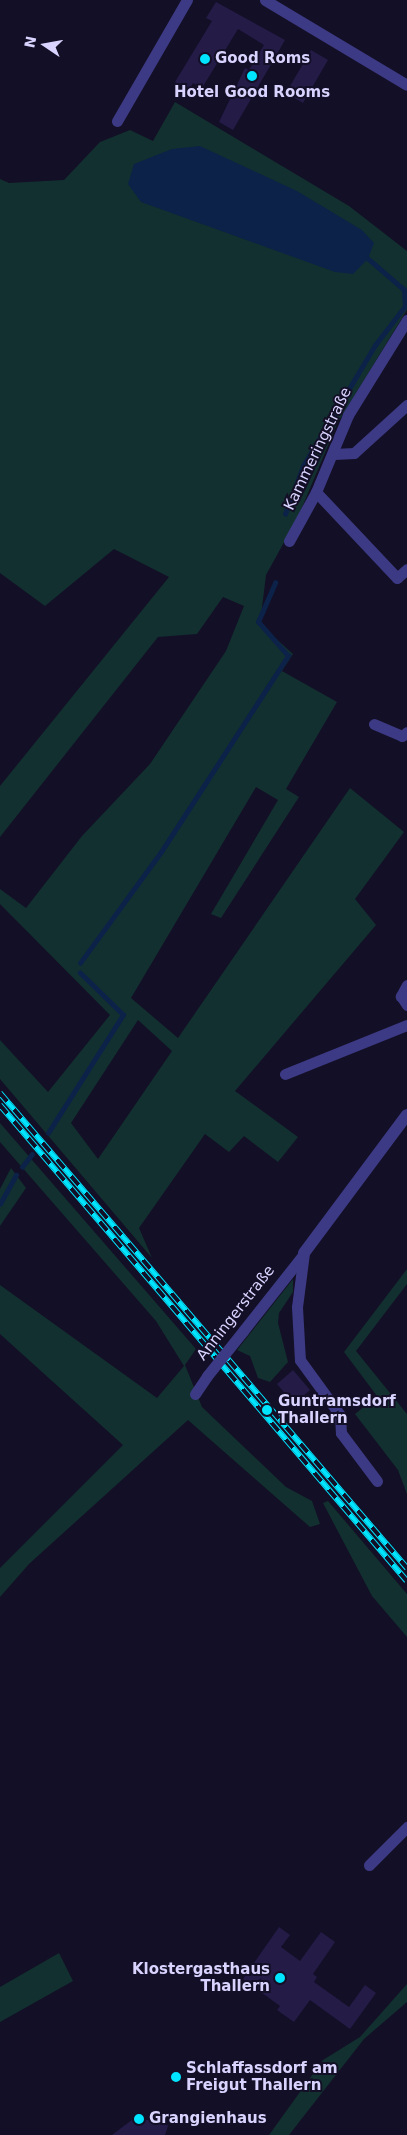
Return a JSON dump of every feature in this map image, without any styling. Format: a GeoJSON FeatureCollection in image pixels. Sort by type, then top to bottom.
{"type":"FeatureCollection","features":[{"type":"Feature","properties":{"kind":"street"},"geometry":{"type":"LineString","coordinates":[[117,121],[186,0]]}},
{"type":"Feature","properties":{"kind":"street"},"geometry":{"type":"LineString","coordinates":[[265,0],[407,85]]}},
{"type":"Feature","properties":{"kind":"street","name":"Kammeringstraße"},"geometry":{"type":"LineString","coordinates":[[289,541],[334,454],[348,415],[407,320]]}},
{"type":"Feature","properties":{"kind":"street"},"geometry":{"type":"LineString","coordinates":[[334,454],[354,453],[407,405]]}},
{"type":"Feature","properties":{"kind":"street"},"geometry":{"type":"LineString","coordinates":[[316,492],[397,578],[407,569]]}},
{"type":"Feature","properties":{"kind":"street"},"geometry":{"type":"LineString","coordinates":[[374,724],[402,736],[407,732]]}},
{"type":"Feature","properties":{"kind":"street"},"geometry":{"type":"LineString","coordinates":[[407,985],[401,996],[407,1005]]}},
{"type":"Feature","properties":{"kind":"street"},"geometry":{"type":"LineString","coordinates":[[285,1074],[407,1025]]}},
{"type":"Feature","properties":{"kind":"street","name":"Anningerstraße"},"geometry":{"type":"LineString","coordinates":[[195,1394],[407,1115]]}},
{"type":"Feature","properties":{"kind":"street","name":"Anningerstraße"},"geometry":{"type":"LineString","coordinates":[[304,1253],[297,1307],[300,1360],[340,1415],[341,1433],[377,1481]]}},
{"type":"Feature","properties":{"kind":"street"},"geometry":{"type":"LineString","coordinates":[[369,1865],[407,1827]]}},
{"type":"Feature","properties":{"kind":"green space"},"geometry":{"type":"Polygon","coordinates":[[[175,102],[349,206],[407,251],[407,310],[337,424],[298,517],[266,575],[260,624],[293,654],[282,671],[337,702],[286,789],[299,797],[221,918],[211,914],[278,800],[256,787],[131,998],[178,1038],[350,788],[404,832],[355,899],[376,925],[235,1091],[298,1137],[278,1162],[244,1136],[229,1152],[205,1134],[139,1228],[152,1258],[0,1079],[0,1040],[48,1092],[110,1015],[0,904],[0,889],[26,908],[82,836],[150,764],[226,651],[244,606],[223,597],[197,634],[158,637],[0,837],[0,786],[169,577],[114,549],[45,606],[0,573],[0,179],[9,183],[64,180],[100,142],[130,130],[153,141],[175,102]],[[138,1020],[71,1123],[98,1159],[172,1051],[138,1020]]]}},
{"type":"Feature","properties":{"kind":"green space"},"geometry":{"type":"Polygon","coordinates":[[[0,1123],[196,1349],[185,1365],[202,1407],[286,1487],[312,1501],[320,1524],[310,1527],[188,1420],[29,1564],[0,1597],[0,1568],[123,1445],[0,1334],[0,1285],[157,1398],[184,1366],[156,1321],[0,1142],[0,1123]]]}},
{"type":"Feature","properties":{"kind":"green space"},"geometry":{"type":"Polygon","coordinates":[[[11,1168],[26,1188],[0,1226],[0,1189],[11,1168]]]}},
{"type":"Feature","properties":{"kind":"green space"},"geometry":{"type":"Polygon","coordinates":[[[407,1269],[407,1284],[356,1351],[407,1414],[407,1494],[398,1470],[355,1414],[377,1396],[344,1352],[407,1269]]]}},
{"type":"Feature","properties":{"kind":"green space"},"geometry":{"type":"Polygon","coordinates":[[[293,1279],[293,1292],[279,1313],[278,1323],[288,1362],[270,1382],[258,1378],[250,1356],[237,1350],[293,1279]]]}},
{"type":"Feature","properties":{"kind":"green space"},"geometry":{"type":"Polygon","coordinates":[[[328,1501],[407,1594],[407,1637],[372,1596],[323,1503],[328,1501]]]}},
{"type":"Feature","properties":{"kind":"green space"},"geometry":{"type":"Polygon","coordinates":[[[59,1953],[73,1981],[0,2022],[0,1987],[59,1953]]]}},
{"type":"Feature","properties":{"kind":"green space"},"geometry":{"type":"Polygon","coordinates":[[[407,1984],[407,2002],[364,2039],[289,2135],[269,2135],[323,2060],[360,2037],[407,1984]]]}},
{"type":"Feature","properties":{"kind":"water"},"geometry":{"type":"Polygon","coordinates":[[[200,146],[297,191],[362,230],[374,243],[368,259],[353,274],[335,272],[141,202],[128,184],[134,164],[172,149],[200,146]]]}},
{"type":"Feature","properties":{"kind":"building"},"geometry":{"type":"Polygon","coordinates":[[[216,2],[285,40],[233,130],[219,122],[245,68],[249,70],[264,45],[238,29],[202,88],[193,83],[189,90],[175,82],[212,21],[206,18],[216,2]]]}},
{"type":"Feature","properties":{"kind":"building"},"geometry":{"type":"Polygon","coordinates":[[[311,50],[328,60],[303,103],[286,93],[311,50]]]}},
{"type":"Feature","properties":{"kind":"building"},"geometry":{"type":"Polygon","coordinates":[[[293,1370],[310,1390],[294,1404],[277,1384],[293,1370]]]}},
{"type":"Feature","properties":{"kind":"building","name":"Klostergasthaus Thallern"},"geometry":{"type":"Polygon","coordinates":[[[279,1927],[290,1935],[281,1947],[300,1961],[321,1932],[335,1942],[313,1974],[317,1977],[314,1982],[349,2007],[365,1985],[376,1993],[350,2029],[310,2000],[294,2022],[277,2010],[280,2006],[243,1979],[279,1927]]]}},
{"type":"Feature","properties":{"kind":"building","name":"Grangienhaus"},"geometry":{"type":"Polygon","coordinates":[[[141,2113],[146,2120],[164,2119],[168,2126],[165,2135],[112,2135],[141,2113]]]}},
{"type":"Feature","properties":{"kind":"waterway"},"geometry":{"type":"LineString","coordinates":[[285,514],[303,466],[375,345],[405,306],[404,290],[368,259]]}},
{"type":"Feature","properties":{"kind":"waterway"},"geometry":{"type":"LineString","coordinates":[[80,963],[161,852],[288,656],[258,622],[275,583]]}},
{"type":"Feature","properties":{"kind":"waterway"},"geometry":{"type":"LineString","coordinates":[[48,1133],[123,1015],[80,973]]}},
{"type":"Feature","properties":{"kind":"waterway"},"geometry":{"type":"LineString","coordinates":[[22,1167],[32,1154]]}},
{"type":"Feature","properties":{"kind":"waterway"},"geometry":{"type":"LineString","coordinates":[[0,1204],[16,1175]]}},
{"type":"Feature","properties":{"kind":"railway"},"geometry":{"type":"LineString","coordinates":[[0,1093],[407,1568]]}},
{"type":"Feature","properties":{"kind":"railway"},"geometry":{"type":"LineString","coordinates":[[0,1105],[407,1581]]}},
{"type":"Feature","properties":{"kind":"place","name":"Good Roms"},"geometry":{"type":"Point","coordinates":[205,59]}},
{"type":"Feature","properties":{"kind":"place","name":"Hotel Good Rooms"},"geometry":{"type":"Point","coordinates":[252,76]}},
{"type":"Feature","properties":{"kind":"place","name":"Guntramsdorf Thallern"},"geometry":{"type":"Point","coordinates":[267,1410]}},
{"type":"Feature","properties":{"kind":"place","name":"Klostergasthaus Thallern"},"geometry":{"type":"Point","coordinates":[280,1978]}},
{"type":"Feature","properties":{"kind":"place","name":"Schlaffassdorf am Freigut Thallern"},"geometry":{"type":"Point","coordinates":[176,2077]}},
{"type":"Feature","properties":{"kind":"place","name":"Grangienhaus"},"geometry":{"type":"Point","coordinates":[139,2119]}}]}
